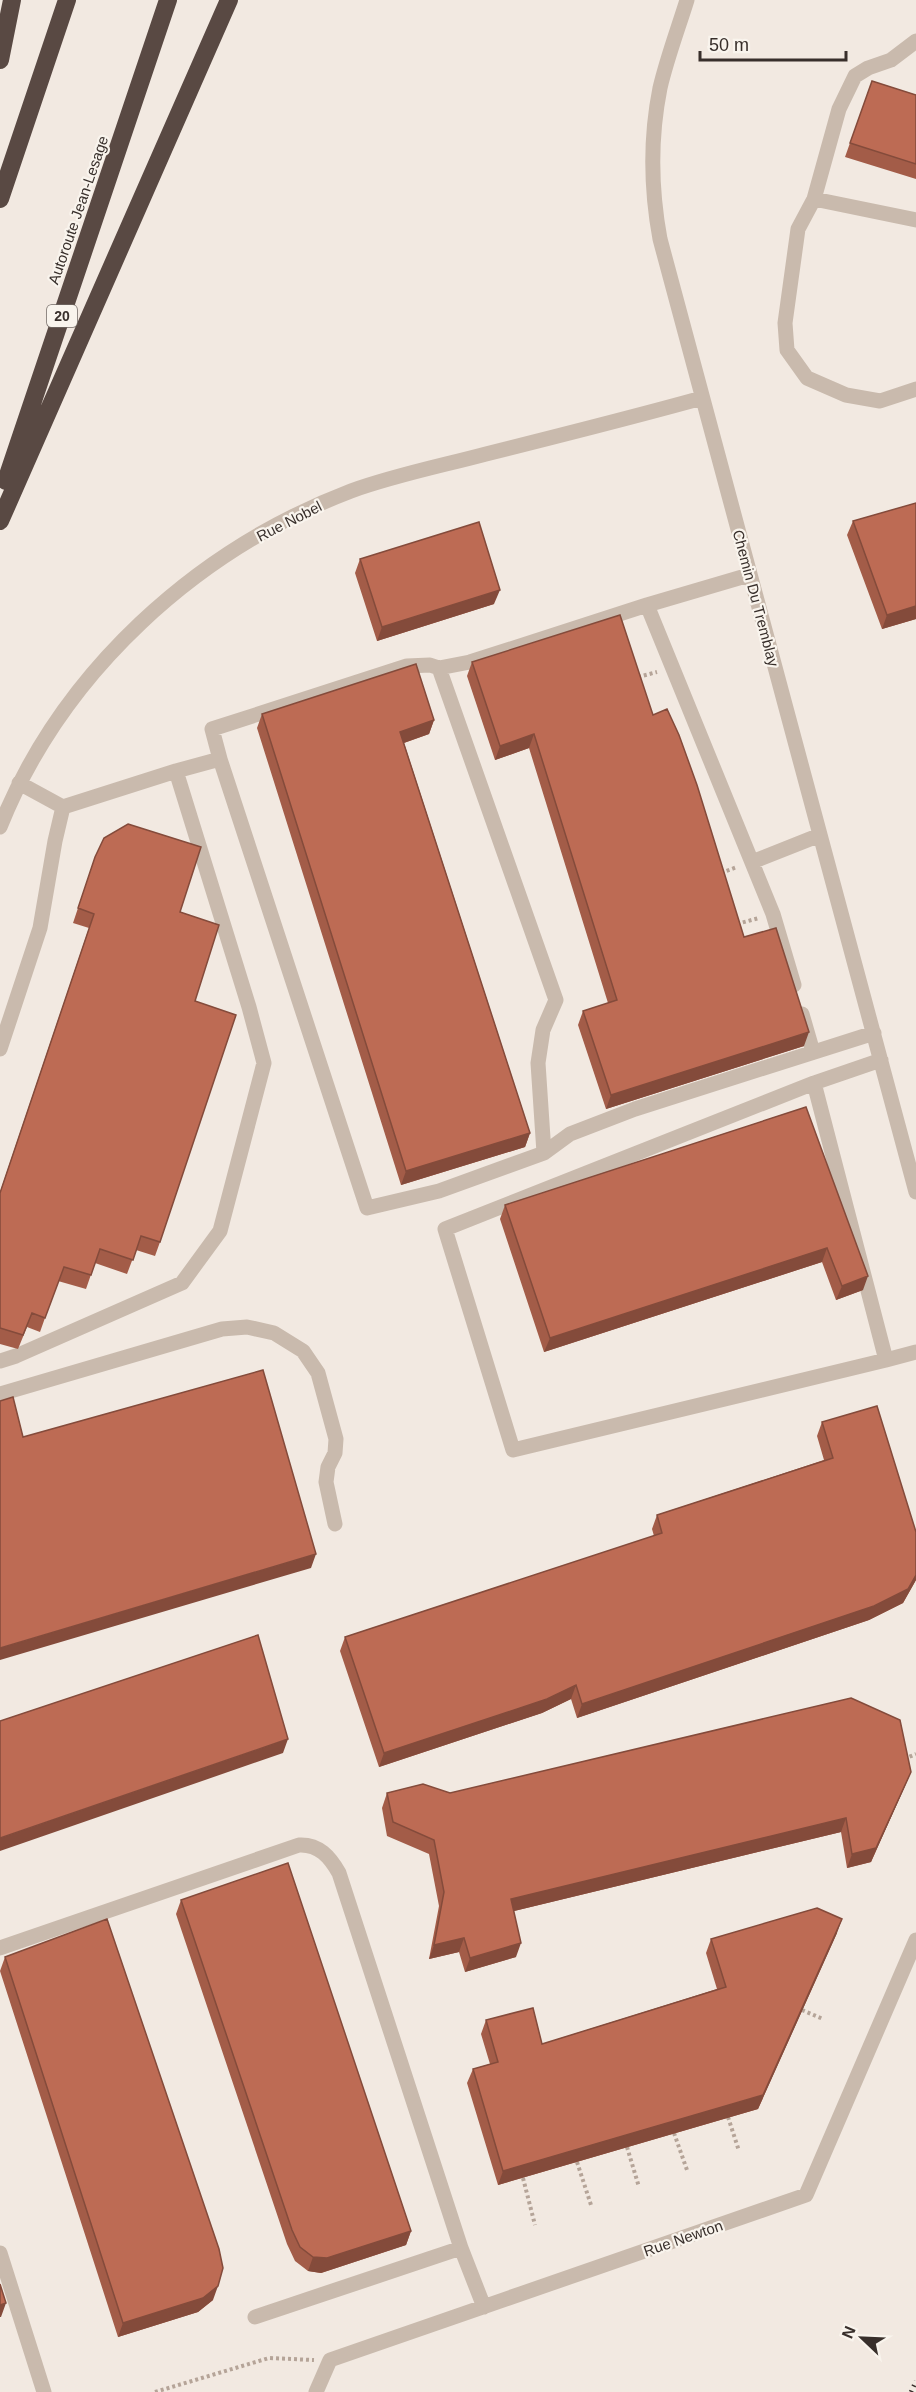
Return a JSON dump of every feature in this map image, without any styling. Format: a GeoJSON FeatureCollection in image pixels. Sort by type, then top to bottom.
{"type":"FeatureCollection","features":[{"type":"Feature","properties":{"kind":"highway"},"geometry":{"type":"LineString","coordinates":[[0,60],[12,0]]}},
{"type":"Feature","properties":{"kind":"highway"},"geometry":{"type":"LineString","coordinates":[[0,199],[67,0]]}},
{"type":"Feature","properties":{"kind":"highway","name":"Autoroute Jean-Lesage"},"geometry":{"type":"LineString","coordinates":[[0,500],[168,0]]}},
{"type":"Feature","properties":{"kind":"highway"},"geometry":{"type":"LineString","coordinates":[[0,521],[229,0]]}},
{"type":"Feature","properties":{"kind":"street","name":"Chemin Du Tremblay"},"geometry":{"type":"LineString","coordinates":[[687,0],[660,88],[654,143],[653,185],[660,239],[916,1192]]}},
{"type":"Feature","properties":{"kind":"street"},"geometry":{"type":"LineString","coordinates":[[916,41],[891,60],[868,68],[855,76],[839,109],[814,200],[798,230],[784,323],[787,350],[807,378],[846,395],[880,401],[916,389]]}},
{"type":"Feature","properties":{"kind":"street"},"geometry":{"type":"LineString","coordinates":[[814,200],[916,220]]}},
{"type":"Feature","properties":{"kind":"street","name":"Rue Nobel"},"geometry":{"type":"LineString","coordinates":[[0,827],[19,783],[46,737],[74,696],[119,645],[163,603],[262,533],[315,506],[389,479],[702,398]]}},
{"type":"Feature","properties":{"kind":"street"},"geometry":{"type":"LineString","coordinates":[[749,575],[470,662],[439,668],[430,665],[407,666],[212,729],[220,759],[367,1208],[439,1191],[544,1153],[570,1134],[635,1110],[874,1032]]}},
{"type":"Feature","properties":{"kind":"street"},"geometry":{"type":"LineString","coordinates":[[647,605],[773,914],[813,1052]]}},
{"type":"Feature","properties":{"kind":"street"},"geometry":{"type":"LineString","coordinates":[[439,668],[556,1000],[543,1030],[538,1063],[544,1153]]}},
{"type":"Feature","properties":{"kind":"street"},"geometry":{"type":"LineString","coordinates":[[19,783],[63,807],[220,759]]}},
{"type":"Feature","properties":{"kind":"street"},"geometry":{"type":"LineString","coordinates":[[0,1361],[182,1283],[220,1231],[264,1063],[249,1006],[176,771]]}},
{"type":"Feature","properties":{"kind":"street"},"geometry":{"type":"LineString","coordinates":[[0,1049],[40,928],[63,807]]}},
{"type":"Feature","properties":{"kind":"street"},"geometry":{"type":"LineString","coordinates":[[752,862],[820,835]]}},
{"type":"Feature","properties":{"kind":"street"},"geometry":{"type":"LineString","coordinates":[[881,1060],[813,1083],[445,1229],[513,1450],[916,1352]]}},
{"type":"Feature","properties":{"kind":"street"},"geometry":{"type":"LineString","coordinates":[[813,1083],[886,1360]]}},
{"type":"Feature","properties":{"kind":"street"},"geometry":{"type":"LineString","coordinates":[[0,1394],[222,1329],[247,1327],[274,1334],[303,1351],[318,1373],[336,1439],[335,1453],[328,1467],[326,1482],[335,1524]]}},
{"type":"Feature","properties":{"kind":"street"},"geometry":{"type":"LineString","coordinates":[[0,1947],[299,1845],[308,1845],[322,1851],[330,1858],[339,1873],[461,2248],[484,2307]]}},
{"type":"Feature","properties":{"kind":"street","name":"Rue Newton"},"geometry":{"type":"LineString","coordinates":[[330,2361],[806,2195],[916,1940]]}},
{"type":"Feature","properties":{"kind":"street"},"geometry":{"type":"LineString","coordinates":[[255,2317],[461,2248]]}},
{"type":"Feature","properties":{"kind":"street"},"geometry":{"type":"LineString","coordinates":[[0,2253],[44,2392]]}},
{"type":"Feature","properties":{"kind":"street"},"geometry":{"type":"LineString","coordinates":[[316,2392],[330,2361]]}},
{"type":"Feature","properties":{"kind":"path"},"geometry":{"type":"LineString","coordinates":[[632,679],[645,675]]}},
{"type":"Feature","properties":{"kind":"path"},"geometry":{"type":"LineString","coordinates":[[716,876],[727,871]]}},
{"type":"Feature","properties":{"kind":"path"},"geometry":{"type":"LineString","coordinates":[[731,926],[747,921]]}},
{"type":"Feature","properties":{"kind":"path"},"geometry":{"type":"LineString","coordinates":[[900,1760],[916,1754]]}},
{"type":"Feature","properties":{"kind":"path"},"geometry":{"type":"LineString","coordinates":[[802,2010],[823,2019]]}},
{"type":"Feature","properties":{"kind":"path"},"geometry":{"type":"LineString","coordinates":[[728,2117],[739,2151]]}},
{"type":"Feature","properties":{"kind":"path"},"geometry":{"type":"LineString","coordinates":[[674,2133],[687,2170]]}},
{"type":"Feature","properties":{"kind":"path"},"geometry":{"type":"LineString","coordinates":[[627,2147],[639,2187]]}},
{"type":"Feature","properties":{"kind":"path"},"geometry":{"type":"LineString","coordinates":[[577,2162],[591,2205]]}},
{"type":"Feature","properties":{"kind":"path"},"geometry":{"type":"LineString","coordinates":[[523,2178],[535,2225]]}},
{"type":"Feature","properties":{"kind":"path"},"geometry":{"type":"LineString","coordinates":[[155,2392],[269,2358],[330,2361]]}},
{"type":"Feature","properties":{"kind":"building"},"geometry":{"type":"Polygon","coordinates":[[[872,81],[916,95],[916,164],[850,143],[872,81]]]}},
{"type":"Feature","properties":{"kind":"building"},"geometry":{"type":"Polygon","coordinates":[[[916,503],[916,606],[887,615],[853,521],[916,503]]]}},
{"type":"Feature","properties":{"kind":"building"},"geometry":{"type":"Polygon","coordinates":[[[479,522],[500,590],[382,627],[360,559],[479,522]]]}},
{"type":"Feature","properties":{"kind":"building"},"geometry":{"type":"Polygon","coordinates":[[[620,615],[653,715],[667,709],[679,735],[697,785],[744,937],[776,928],[809,1032],[611,1095],[583,1011],[617,1000],[534,734],[500,746],[472,662],[620,615]]]}},
{"type":"Feature","properties":{"kind":"building"},"geometry":{"type":"Polygon","coordinates":[[[416,664],[434,720],[400,732],[530,1133],[406,1171],[262,714],[416,664]]]}},
{"type":"Feature","properties":{"kind":"building"},"geometry":{"type":"Polygon","coordinates":[[[128,824],[201,847],[180,912],[219,925],[195,1001],[236,1015],[160,1242],[141,1236],[133,1260],[100,1249],[91,1275],[64,1267],[45,1318],[32,1313],[23,1335],[0,1328],[0,1193],[94,914],[78,908],[95,857],[104,838],[128,824]]]}},
{"type":"Feature","properties":{"kind":"building"},"geometry":{"type":"Polygon","coordinates":[[[806,1107],[868,1276],[842,1286],[827,1248],[550,1338],[505,1205],[806,1107]]]}},
{"type":"Feature","properties":{"kind":"building"},"geometry":{"type":"Polygon","coordinates":[[[263,1370],[316,1554],[0,1648],[0,1401],[13,1397],[23,1437],[263,1370]]]}},
{"type":"Feature","properties":{"kind":"building"},"geometry":{"type":"Polygon","coordinates":[[[877,1406],[916,1532],[916,1575],[908,1589],[874,1606],[582,1704],[576,1685],[547,1699],[384,1753],[345,1637],[662,1533],[657,1515],[833,1458],[822,1422],[877,1406]]]}},
{"type":"Feature","properties":{"kind":"building"},"geometry":{"type":"Polygon","coordinates":[[[258,1635],[288,1739],[0,1838],[0,1721],[258,1635]]]}},
{"type":"Feature","properties":{"kind":"building"},"geometry":{"type":"Polygon","coordinates":[[[851,1698],[900,1720],[911,1772],[876,1848],[852,1854],[846,1818],[511,1899],[521,1943],[470,1958],[464,1938],[434,1945],[444,1892],[434,1840],[393,1822],[387,1793],[423,1784],[450,1793],[851,1698]]]}},
{"type":"Feature","properties":{"kind":"building"},"geometry":{"type":"Polygon","coordinates":[[[288,1863],[411,2231],[327,2258],[313,2257],[300,2247],[292,2230],[181,1900],[288,1863]]]}},
{"type":"Feature","properties":{"kind":"building"},"geometry":{"type":"Polygon","coordinates":[[[817,1908],[842,1919],[763,2095],[503,2171],[473,2069],[498,2062],[486,2020],[533,2008],[542,2044],[726,1987],[711,1939],[817,1908]]]}},
{"type":"Feature","properties":{"kind":"building"},"geometry":{"type":"Polygon","coordinates":[[[107,1919],[219,2249],[223,2268],[218,2286],[203,2298],[123,2323],[5,1957],[107,1919]]]}},
{"type":"Feature","properties":{"kind":"building"},"geometry":{"type":"Polygon","coordinates":[[[0,2284],[6,2303],[0,2305],[0,2284]]]}},
{"type":"Feature","properties":{"kind":"railway"},"geometry":{"type":"LineString","coordinates":[[911,2392],[916,2381]]}}]}
